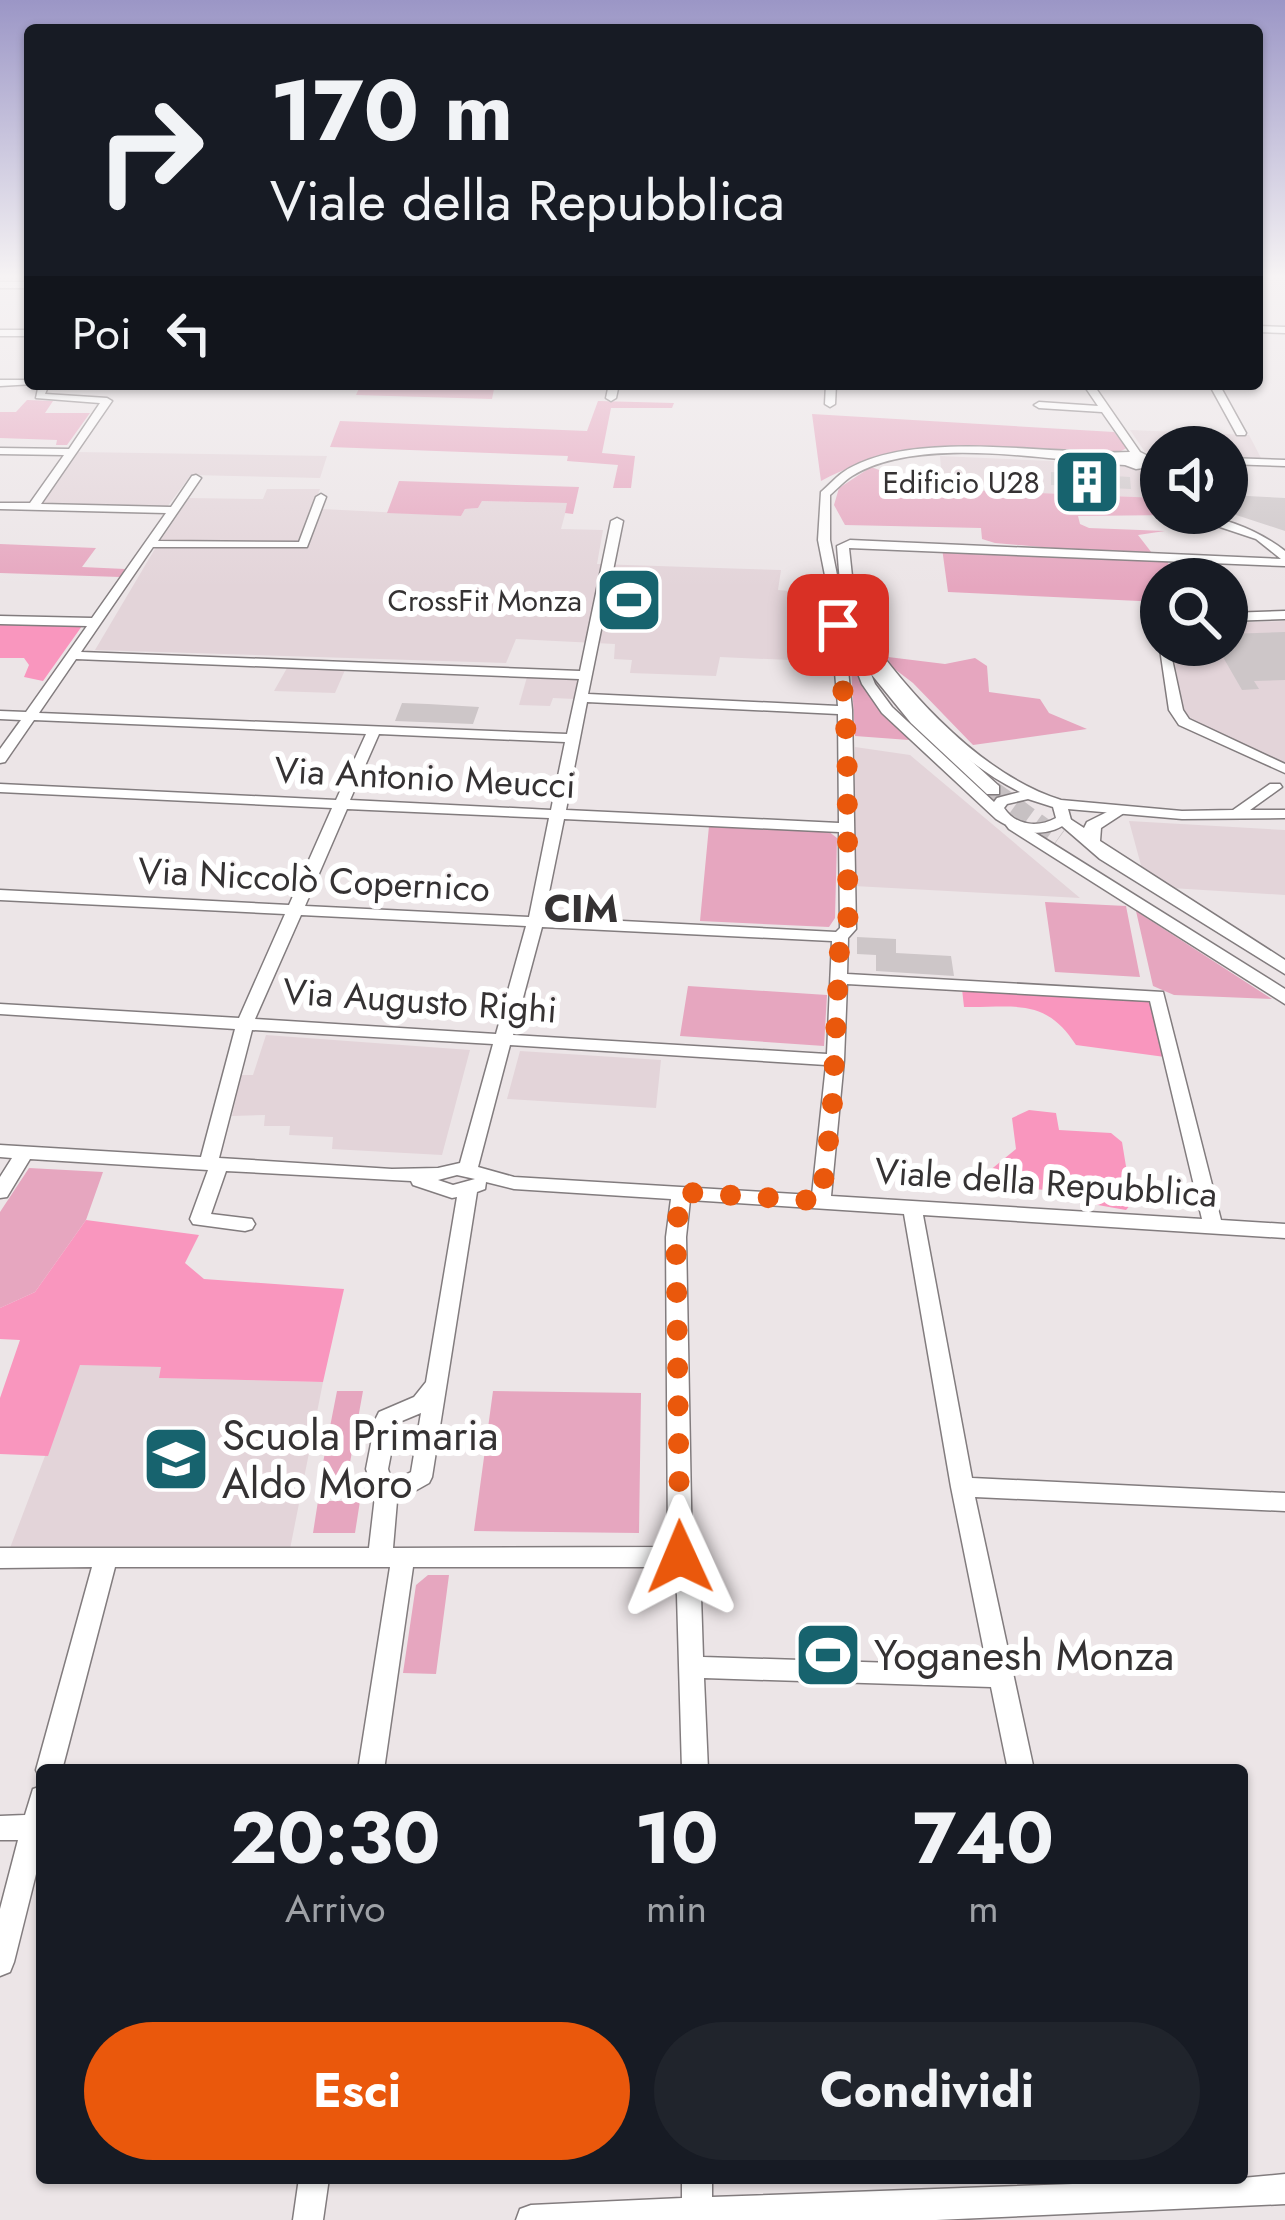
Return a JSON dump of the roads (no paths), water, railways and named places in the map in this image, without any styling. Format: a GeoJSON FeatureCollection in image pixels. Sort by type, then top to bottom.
{"type":"FeatureCollection","features":[{"type":"Feature","properties":{"kind":"main road"},"geometry":{"type":"LineString","coordinates":[[844,622],[882,679]]}},
{"type":"Feature","properties":{"kind":"main road"},"geometry":{"type":"LineString","coordinates":[[854,645],[933,737],[993,790]]}},
{"type":"Feature","properties":{"kind":"main road"},"geometry":{"type":"LineString","coordinates":[[1091,843],[1093,826],[1113,811]]}},
{"type":"Feature","properties":{"kind":"main road"},"geometry":{"type":"LineString","coordinates":[[1006,819],[1285,998]]}},
{"type":"Feature","properties":{"kind":"main road"},"geometry":{"type":"LineString","coordinates":[[1061,819],[1285,968]]}},
{"type":"Feature","properties":{"kind":"main road"},"geometry":{"type":"LineString","coordinates":[[1061,819],[1285,984]]}},
{"type":"Feature","properties":{"kind":"street"},"geometry":{"type":"LineString","coordinates":[[34,506],[106,398],[38,396],[41,390]]}},
{"type":"Feature","properties":{"kind":"street"},"geometry":{"type":"LineString","coordinates":[[611,398],[613,390]]}},
{"type":"Feature","properties":{"kind":"street"},"geometry":{"type":"LineString","coordinates":[[830,404],[831,390]]}},
{"type":"Feature","properties":{"kind":"street"},"geometry":{"type":"LineString","coordinates":[[1093,390],[1140,447]]}},
{"type":"Feature","properties":{"kind":"street"},"geometry":{"type":"LineString","coordinates":[[1217,390],[1237,426]]}},
{"type":"Feature","properties":{"kind":"street"},"geometry":{"type":"LineString","coordinates":[[1039,405],[1107,409]]}},
{"type":"Feature","properties":{"kind":"street"},"geometry":{"type":"LineString","coordinates":[[0,451],[74,452]]}},
{"type":"Feature","properties":{"kind":"street"},"geometry":{"type":"LineString","coordinates":[[1140,460],[957,452],[905,455],[849,472],[828,489],[823,508],[832,575],[868,684],[894,718],[1006,819],[1040,829],[1061,819],[1113,811],[1285,814]]}},
{"type":"Feature","properties":{"kind":"street"},"geometry":{"type":"LineString","coordinates":[[1248,462],[1285,463]]}},
{"type":"Feature","properties":{"kind":"street"},"geometry":{"type":"LineString","coordinates":[[0,759],[196,478]]}},
{"type":"Feature","properties":{"kind":"street"},"geometry":{"type":"LineString","coordinates":[[150,544],[303,545],[321,497]]}},
{"type":"Feature","properties":{"kind":"street"},"geometry":{"type":"LineString","coordinates":[[0,506],[173,510]]}},
{"type":"Feature","properties":{"kind":"street"},"geometry":{"type":"LineString","coordinates":[[421,1477],[460,1232],[456,1180],[476,1146],[536,920],[617,521]]}},
{"type":"Feature","properties":{"kind":"street"},"geometry":{"type":"LineString","coordinates":[[1248,533],[1260,537],[1285,560]]}},
{"type":"Feature","properties":{"kind":"street"},"geometry":{"type":"LineString","coordinates":[[841,602],[848,595],[843,546],[850,543],[1178,560],[1285,560]]}},
{"type":"Feature","properties":{"kind":"street"},"geometry":{"type":"LineString","coordinates":[[821,1201],[835,1060],[840,938],[848,929],[845,710],[839,662],[844,622],[832,575]]}},
{"type":"Feature","properties":{"kind":"street"},"geometry":{"type":"LineString","coordinates":[[1248,616],[1285,615]]}},
{"type":"Feature","properties":{"kind":"street"},"geometry":{"type":"LineString","coordinates":[[0,620],[95,622]]}},
{"type":"Feature","properties":{"kind":"street"},"geometry":{"type":"LineString","coordinates":[[844,622],[975,758],[1037,795],[1061,819]]}},
{"type":"Feature","properties":{"kind":"street"},"geometry":{"type":"LineString","coordinates":[[72,656],[588,675]]}},
{"type":"Feature","properties":{"kind":"street"},"geometry":{"type":"LineString","coordinates":[[1167,666],[1176,710],[1184,722],[1280,779],[1285,805]]}},
{"type":"Feature","properties":{"kind":"street"},"geometry":{"type":"LineString","coordinates":[[583,698],[845,710]]}},
{"type":"Feature","properties":{"kind":"street"},"geometry":{"type":"LineString","coordinates":[[0,715],[574,738]]}},
{"type":"Feature","properties":{"kind":"street"},"geometry":{"type":"LineString","coordinates":[[244,1224],[200,1219],[246,1021],[374,730]]}},
{"type":"Feature","properties":{"kind":"street"},"geometry":{"type":"LineString","coordinates":[[1236,813],[1280,779]]}},
{"type":"Feature","properties":{"kind":"street","name":"Via Antonio Meucci"},"geometry":{"type":"LineString","coordinates":[[0,788],[846,828]]}},
{"type":"Feature","properties":{"kind":"street"},"geometry":{"type":"LineString","coordinates":[[1006,819],[999,804],[1007,798],[1037,795]]}},
{"type":"Feature","properties":{"kind":"street","name":"Via Niccolò Copernico"},"geometry":{"type":"LineString","coordinates":[[0,895],[840,938]]}},
{"type":"Feature","properties":{"kind":"street"},"geometry":{"type":"LineString","coordinates":[[839,979],[1148,992],[1161,999],[1213,1226]]}},
{"type":"Feature","properties":{"kind":"street","name":"Via Augusto Righi"},"geometry":{"type":"LineString","coordinates":[[0,1009],[835,1060]]}},
{"type":"Feature","properties":{"kind":"street","name":"Viale della Repubblica"},"geometry":{"type":"LineString","coordinates":[[0,1151],[1285,1231]]}},
{"type":"Feature","properties":{"kind":"street"},"geometry":{"type":"LineString","coordinates":[[0,1192],[25,1153]]}},
{"type":"Feature","properties":{"kind":"street"},"geometry":{"type":"LineString","coordinates":[[680,1192],[676,1238],[680,1557],[689,1595],[695,1764]]}},
{"type":"Feature","properties":{"kind":"street"},"geometry":{"type":"LineString","coordinates":[[912,1207],[962,1487],[1020,1764]]}},
{"type":"Feature","properties":{"kind":"street"},"geometry":{"type":"LineString","coordinates":[[387,1418],[422,1403],[434,1385]]}},
{"type":"Feature","properties":{"kind":"street"},"geometry":{"type":"LineString","coordinates":[[387,1418],[431,1420]]}},
{"type":"Feature","properties":{"kind":"street"},"geometry":{"type":"LineString","coordinates":[[372,1764],[391,1558],[386,1496],[377,1469],[387,1418]]}},
{"type":"Feature","properties":{"kind":"street"},"geometry":{"type":"LineString","coordinates":[[377,1469],[421,1477]]}},
{"type":"Feature","properties":{"kind":"street"},"geometry":{"type":"LineString","coordinates":[[386,1496],[421,1477]]}},
{"type":"Feature","properties":{"kind":"street"},"geometry":{"type":"LineString","coordinates":[[962,1487],[1285,1502]]}},
{"type":"Feature","properties":{"kind":"street"},"geometry":{"type":"LineString","coordinates":[[0,1558],[680,1557]]}},
{"type":"Feature","properties":{"kind":"street"},"geometry":{"type":"LineString","coordinates":[[52,1764],[106,1558]]}},
{"type":"Feature","properties":{"kind":"street"},"geometry":{"type":"LineString","coordinates":[[691,1667],[1001,1677]]}},
{"type":"Feature","properties":{"kind":"street"},"geometry":{"type":"LineString","coordinates":[[0,1828],[36,1827]]}},
{"type":"Feature","properties":{"kind":"street"},"geometry":{"type":"LineString","coordinates":[[0,1962],[36,1834]]}},
{"type":"Feature","properties":{"kind":"street"},"geometry":{"type":"LineString","coordinates":[[308,2220],[313,2184]]}},
{"type":"Feature","properties":{"kind":"street"},"geometry":{"type":"LineString","coordinates":[[698,2184],[698,2211]]}},
{"type":"Feature","properties":{"kind":"street"},"geometry":{"type":"LineString","coordinates":[[531,2220],[698,2211],[740,2216],[1109,2188],[1285,2188]]}},
{"type":"Feature","properties":{"kind":"tunnel"},"geometry":{"type":"LineString","coordinates":[[993,790],[1059,838]]}},
{"type":"Feature","properties":{"kind":"place","name":"Edificio U28"},"geometry":{"type":"Point","coordinates":[1087,482]}},
{"type":"Feature","properties":{"kind":"place","name":"CrossFit Monza"},"geometry":{"type":"Point","coordinates":[629,600]}},
{"type":"Feature","properties":{"kind":"place","name":"Scuola Primaria Aldo Moro"},"geometry":{"type":"Point","coordinates":[176,1459]}},
{"type":"Feature","properties":{"kind":"place","name":"Yoganesh Monza"},"geometry":{"type":"Point","coordinates":[828,1655]}},
{"type":"Feature","properties":{"kind":"district","name":"CIM"},"geometry":{"type":"Point","coordinates":[581,908]}}]}
